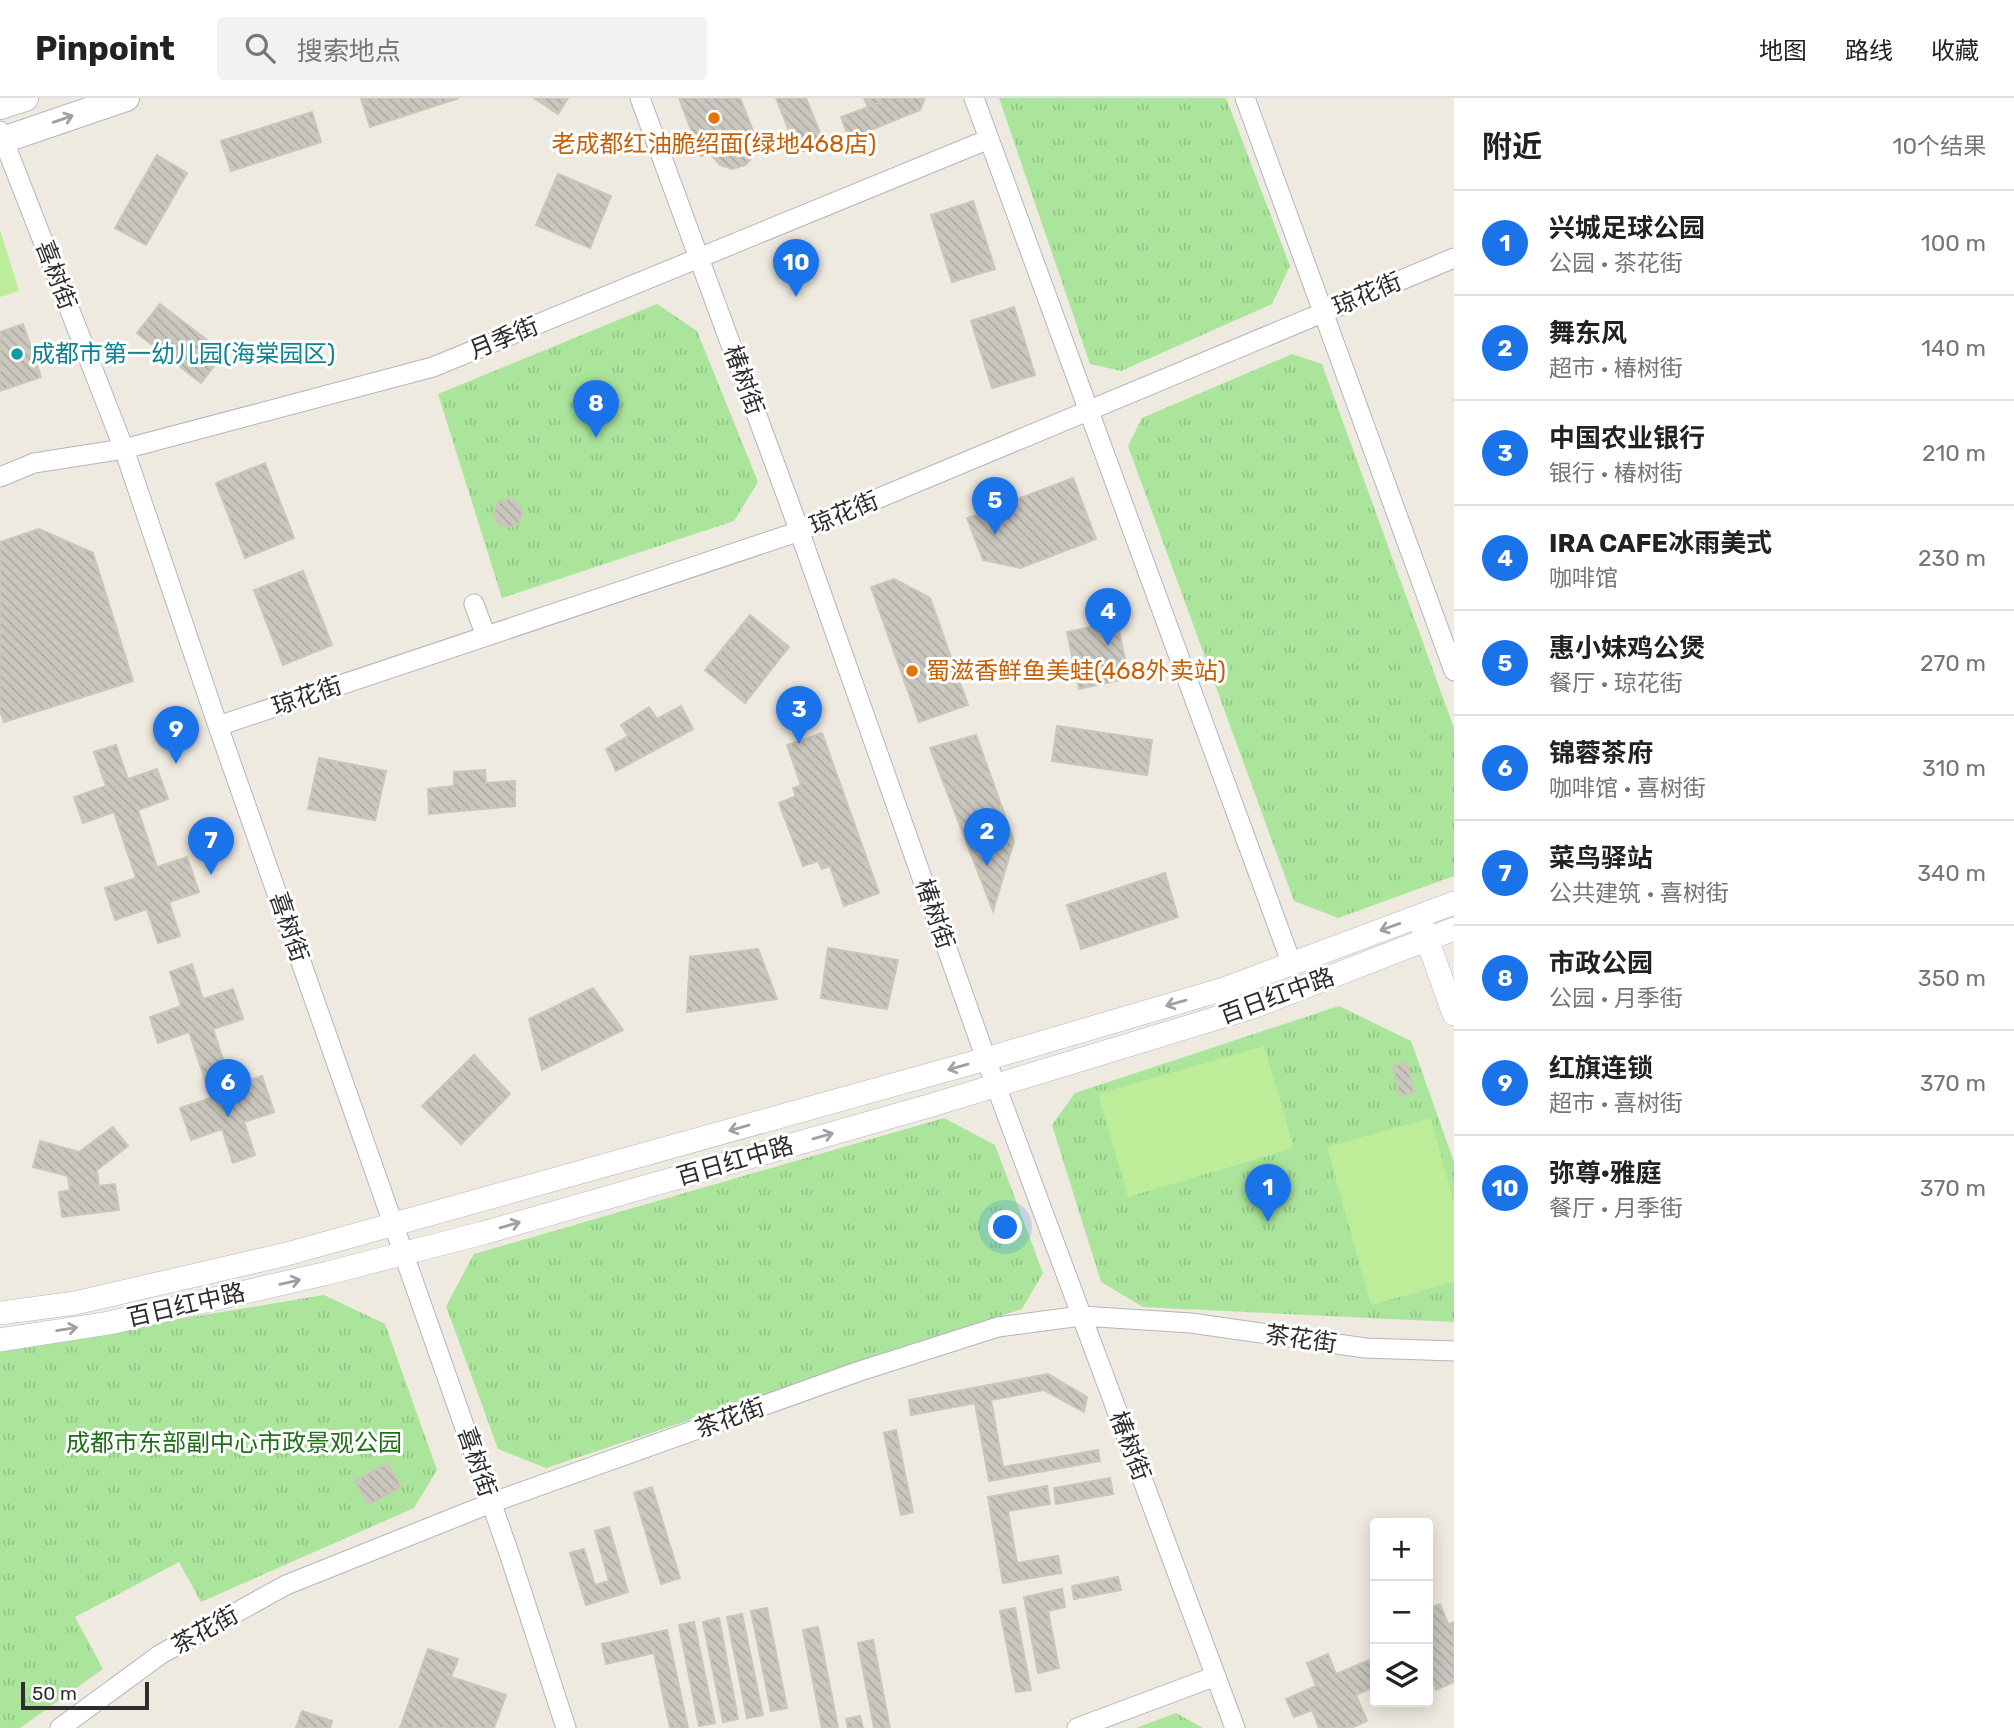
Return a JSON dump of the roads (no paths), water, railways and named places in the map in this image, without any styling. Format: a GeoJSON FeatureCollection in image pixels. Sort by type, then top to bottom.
{"type":"FeatureCollection","features":[{"type":"Feature","properties":{"kind":"main road"},"geometry":{"type":"LineString","coordinates":[[0,106],[25,98]]}},
{"type":"Feature","properties":{"kind":"main road"},"geometry":{"type":"LineString","coordinates":[[1,137],[127,98]]}},
{"type":"Feature","properties":{"kind":"street","name":"椿树街"},"geometry":{"type":"LineString","coordinates":[[640,98],[800,531],[986,1059],[1235,1728]]}},
{"type":"Feature","properties":{"kind":"street"},"geometry":{"type":"LineString","coordinates":[[974,98],[1291,962]]}},
{"type":"Feature","properties":{"kind":"street"},"geometry":{"type":"LineString","coordinates":[[1245,98],[1454,671]]}},
{"type":"Feature","properties":{"kind":"street","name":"喜树街"},"geometry":{"type":"LineString","coordinates":[[1,137],[124,449],[218,726],[491,1503],[566,1728]]}},
{"type":"Feature","properties":{"kind":"street","name":"月季街"},"geometry":{"type":"LineString","coordinates":[[0,477],[34,463],[124,449],[433,367],[989,139]]}},
{"type":"Feature","properties":{"kind":"street","name":"琼花街"},"geometry":{"type":"LineString","coordinates":[[218,726],[800,531],[1454,258]]}},
{"type":"Feature","properties":{"kind":"street"},"geometry":{"type":"LineString","coordinates":[[474,604],[486,636]]}},
{"type":"Feature","properties":{"kind":"street","name":"百日红中路"},"geometry":{"type":"LineString","coordinates":[[0,1313],[75,1303],[287,1254],[986,1059],[1224,989],[1454,903]]}},
{"type":"Feature","properties":{"kind":"street"},"geometry":{"type":"LineString","coordinates":[[1419,916],[1454,1014]]}},
{"type":"Feature","properties":{"kind":"street","name":"百日红中路"},"geometry":{"type":"LineString","coordinates":[[0,1340],[108,1323],[328,1273],[483,1233],[996,1086],[1253,1007],[1454,929]]}},
{"type":"Feature","properties":{"kind":"street","name":"茶花街"},"geometry":{"type":"LineString","coordinates":[[60,1728],[161,1654],[286,1585],[491,1503],[844,1377],[998,1327],[1081,1316],[1191,1323],[1365,1349],[1454,1352]]}},
{"type":"Feature","properties":{"kind":"street"},"geometry":{"type":"LineString","coordinates":[[1077,1728],[1216,1676]]}},
{"type":"Feature","properties":{"kind":"place","name":"老成都红油脆绍面(绿地468店)"},"geometry":{"type":"Point","coordinates":[714,118]}},
{"type":"Feature","properties":{"kind":"place","name":"弥尊·雅庭"},"geometry":{"type":"Point","coordinates":[796,297]}},
{"type":"Feature","properties":{"kind":"place","name":"成都市第一幼儿园(海棠园区)"},"geometry":{"type":"Point","coordinates":[17,354]}},
{"type":"Feature","properties":{"kind":"place","name":"市政公园"},"geometry":{"type":"Point","coordinates":[596,438]}},
{"type":"Feature","properties":{"kind":"place","name":"惠小妹鸡公煲"},"geometry":{"type":"Point","coordinates":[995,535]}},
{"type":"Feature","properties":{"kind":"place","name":"IRA CAFE冰雨美式"},"geometry":{"type":"Point","coordinates":[1108,646]}},
{"type":"Feature","properties":{"kind":"place","name":"蜀滋香鲜鱼美蛙(468外卖站)"},"geometry":{"type":"Point","coordinates":[912,671]}},
{"type":"Feature","properties":{"kind":"place","name":"中国农业银行"},"geometry":{"type":"Point","coordinates":[799,744]}},
{"type":"Feature","properties":{"kind":"place","name":"红旗连锁"},"geometry":{"type":"Point","coordinates":[176,764]}},
{"type":"Feature","properties":{"kind":"place","name":"舞东风"},"geometry":{"type":"Point","coordinates":[987,866]}},
{"type":"Feature","properties":{"kind":"place","name":"菜鸟驿站"},"geometry":{"type":"Point","coordinates":[211,875]}},
{"type":"Feature","properties":{"kind":"place","name":"锦蓉茶府"},"geometry":{"type":"Point","coordinates":[228,1117]}},
{"type":"Feature","properties":{"kind":"place","name":"兴城足球公园"},"geometry":{"type":"Point","coordinates":[1268,1222]}},
{"type":"Feature","properties":{"kind":"park label","name":"成都市东部副中心市政景观公园"},"geometry":{"type":"Point","coordinates":[234,1443]}}]}
